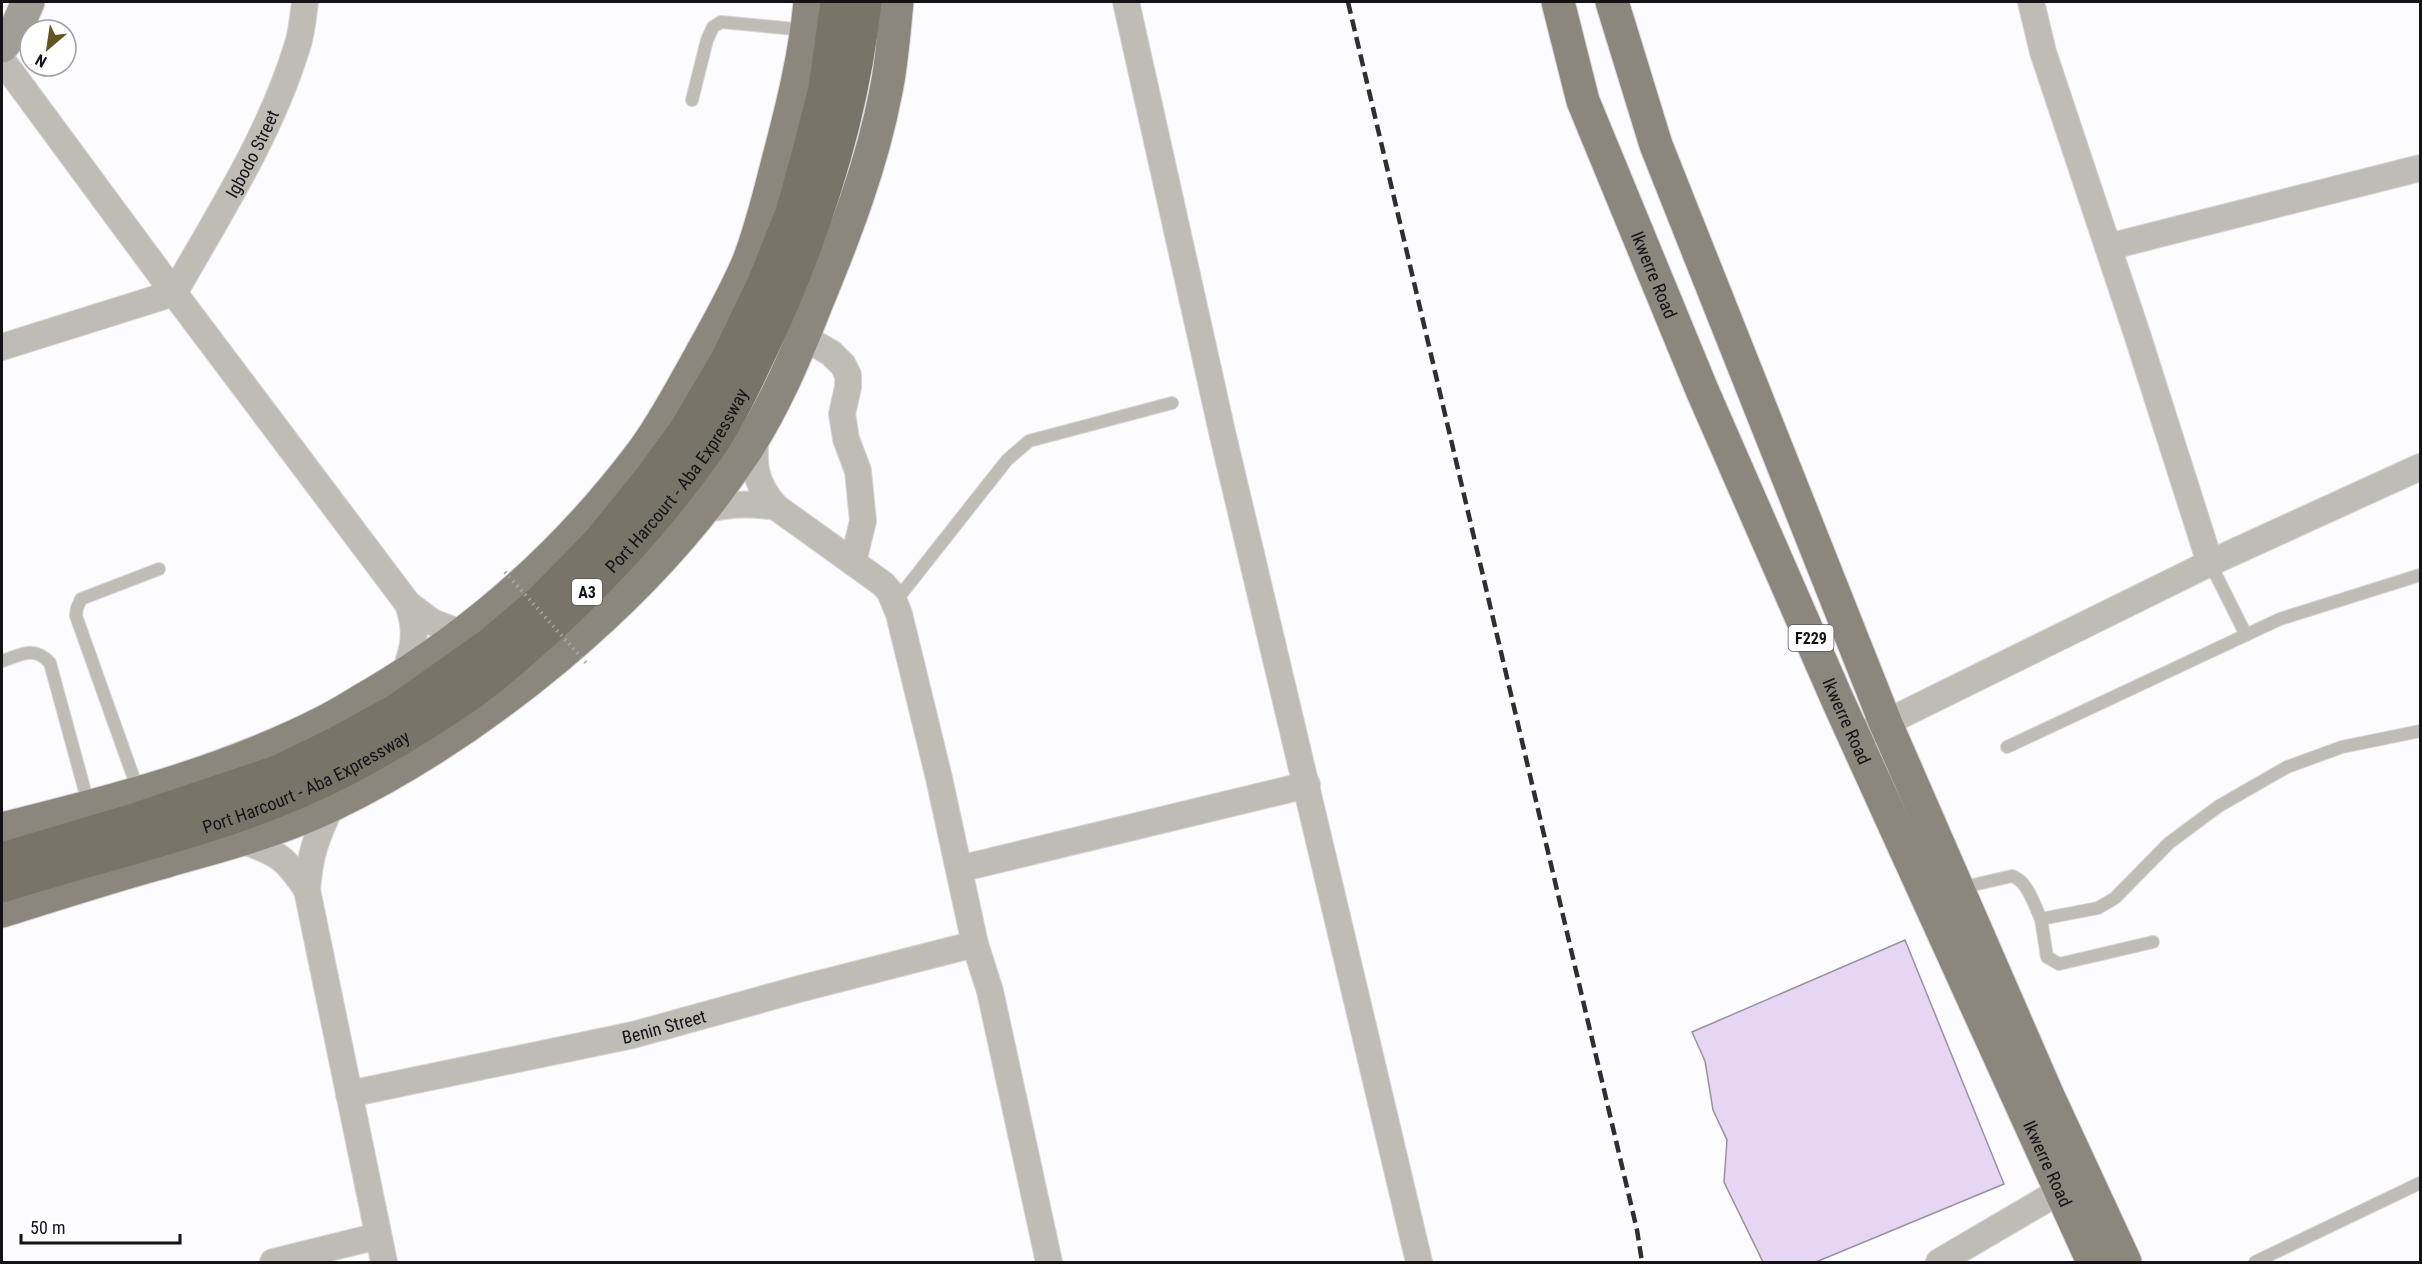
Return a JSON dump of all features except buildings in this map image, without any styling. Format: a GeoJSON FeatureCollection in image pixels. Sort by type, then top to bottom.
{"type":"FeatureCollection","features":[{"type":"Feature","properties":{"kind":"highway","name":"Port Harcourt - Aba Expressway"},"geometry":{"type":"LineString","coordinates":[[2,886],[179,823],[398,710],[489,645],[541,600],[599,542],[685,431],[728,358],[764,283],[788,223],[825,89],[837,2]]}},
{"type":"Feature","properties":{"kind":"highway","name":"Port Harcourt - Aba Expressway"},"geometry":{"type":"LineString","coordinates":[[2,859],[179,823],[283,798],[348,768],[476,691],[595,585],[662,508],[710,446],[734,406],[788,294],[818,212],[845,119],[865,2]]}},
{"type":"Feature","properties":{"kind":"main road"},"geometry":{"type":"LineString","coordinates":[[2,829],[89,807],[179,823],[296,821],[332,805],[416,758],[466,726],[521,686],[617,602],[702,511],[756,433],[803,337],[834,261],[868,164],[886,90],[897,2]]}},
{"type":"Feature","properties":{"kind":"main road","name":"Ikwerre Road"},"geometry":{"type":"LineString","coordinates":[[1558,2],[1582,101],[1707,401],[1855,737],[2093,1263]]}},
{"type":"Feature","properties":{"kind":"main road","name":"Ikwerre Road"},"geometry":{"type":"LineString","coordinates":[[1612,2],[1656,145],[1886,724],[2048,1096],[2125,1263]]}},
{"type":"Feature","properties":{"kind":"main road"},"geometry":{"type":"LineString","coordinates":[[2,911],[179,823],[255,753],[323,723],[404,675],[464,634],[526,583],[589,516],[642,453],[681,390],[747,264],[765,215],[796,90],[809,16]]}},
{"type":"Feature","properties":{"kind":"street"},"geometry":{"type":"LineString","coordinates":[[2,46],[18,27],[28,2]]}},
{"type":"Feature","properties":{"kind":"street","name":"Igbodo Street"},"geometry":{"type":"LineString","coordinates":[[174,293],[233,191],[274,108],[298,45],[305,2]]}},
{"type":"Feature","properties":{"kind":"street"},"geometry":{"type":"LineString","coordinates":[[1126,2],[1223,436],[1419,1263]]}},
{"type":"Feature","properties":{"kind":"street"},"geometry":{"type":"LineString","coordinates":[[2031,2],[2043,52],[2210,562]]}},
{"type":"Feature","properties":{"kind":"street"},"geometry":{"type":"LineString","coordinates":[[2,60],[408,604],[432,622],[464,634]]}},
{"type":"Feature","properties":{"kind":"street"},"geometry":{"type":"LineString","coordinates":[[2108,247],[2421,168]]}},
{"type":"Feature","properties":{"kind":"street"},"geometry":{"type":"LineString","coordinates":[[2,347],[174,293]]}},
{"type":"Feature","properties":{"kind":"street"},"geometry":{"type":"LineString","coordinates":[[803,337],[831,353],[843,365],[848,375],[843,414],[846,439],[858,471],[863,520],[853,562]]}},
{"type":"Feature","properties":{"kind":"street"},"geometry":{"type":"LineString","coordinates":[[756,433],[753,459],[758,481],[765,496],[776,507],[882,584],[895,602],[909,652],[975,944],[990,991],[1049,1263]]}},
{"type":"Feature","properties":{"kind":"street"},"geometry":{"type":"LineString","coordinates":[[1855,737],[1886,724],[2210,562],[2421,467]]}},
{"type":"Feature","properties":{"kind":"street"},"geometry":{"type":"LineString","coordinates":[[702,511],[736,504],[776,507]]}},
{"type":"Feature","properties":{"kind":"street"},"geometry":{"type":"LineString","coordinates":[[404,675],[415,636],[414,621],[408,604]]}},
{"type":"Feature","properties":{"kind":"street"},"geometry":{"type":"LineString","coordinates":[[959,870],[1307,784]]}},
{"type":"Feature","properties":{"kind":"street"},"geometry":{"type":"LineString","coordinates":[[332,805],[316,836],[310,860],[308,890],[384,1263]]}},
{"type":"Feature","properties":{"kind":"street"},"geometry":{"type":"LineString","coordinates":[[179,823],[272,851],[290,865],[308,890]]}},
{"type":"Feature","properties":{"kind":"street","name":"Benin Street"},"geometry":{"type":"LineString","coordinates":[[349,1094],[633,1035],[975,944]]}},
{"type":"Feature","properties":{"kind":"street"},"geometry":{"type":"LineString","coordinates":[[1939,1263],[2060,1191]]}},
{"type":"Feature","properties":{"kind":"street"},"geometry":{"type":"LineString","coordinates":[[273,1263],[378,1236]]}},
{"type":"Feature","properties":{"kind":"lane"},"geometry":{"type":"LineString","coordinates":[[692,100],[707,40],[713,27],[722,22],[809,16]]}},
{"type":"Feature","properties":{"kind":"lane"},"geometry":{"type":"LineString","coordinates":[[895,602],[1007,460],[1020,447],[1029,441],[1172,403]]}},
{"type":"Feature","properties":{"kind":"lane"},"geometry":{"type":"LineString","coordinates":[[2210,562],[2246,634]]}},
{"type":"Feature","properties":{"kind":"lane"},"geometry":{"type":"LineString","coordinates":[[159,569],[81,599],[76,608],[76,616],[179,823]]}},
{"type":"Feature","properties":{"kind":"lane"},"geometry":{"type":"LineString","coordinates":[[2007,747],[2280,619],[2421,575]]}},
{"type":"Feature","properties":{"kind":"lane"},"geometry":{"type":"LineString","coordinates":[[2,661],[30,652],[42,654],[50,663],[89,807]]}},
{"type":"Feature","properties":{"kind":"lane"},"geometry":{"type":"LineString","coordinates":[[2041,919],[2098,908],[2115,898],[2169,843],[2219,806],[2287,767],[2342,747],[2421,731]]}},
{"type":"Feature","properties":{"kind":"lane"},"geometry":{"type":"LineString","coordinates":[[1959,888],[2012,876],[2020,878],[2041,919],[2047,957],[2060,964],[2152,942]]}},
{"type":"Feature","properties":{"kind":"lane"},"geometry":{"type":"LineString","coordinates":[[2255,1263],[2421,1183]]}},
{"type":"Feature","properties":{"kind":"path"},"geometry":{"type":"LineString","coordinates":[[505,572],[587,664]]}},
{"type":"Feature","properties":{"kind":"railway"},"geometry":{"type":"LineString","coordinates":[[1348,2],[1637,1230],[1642,1262]]}}]}
